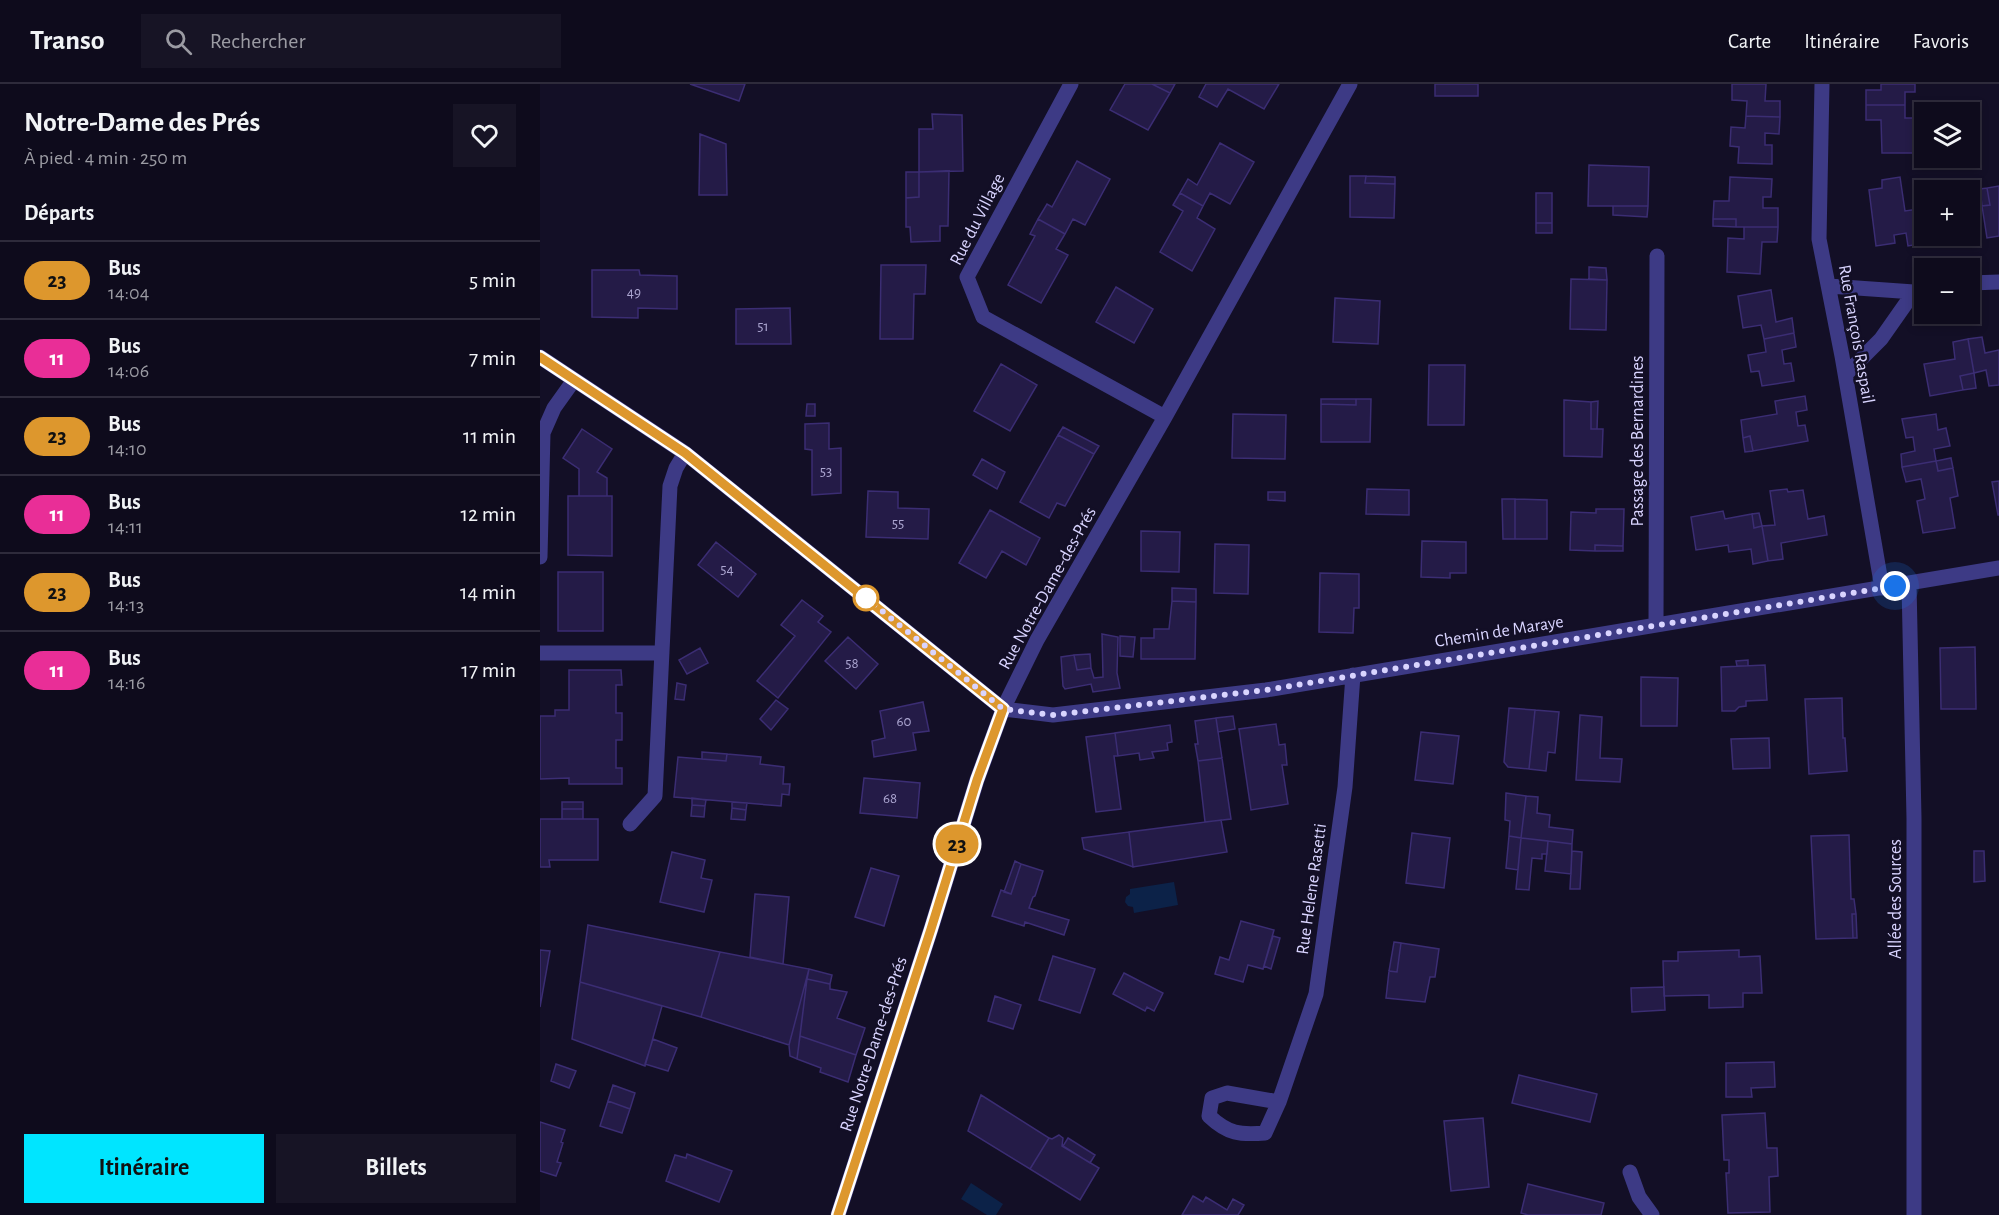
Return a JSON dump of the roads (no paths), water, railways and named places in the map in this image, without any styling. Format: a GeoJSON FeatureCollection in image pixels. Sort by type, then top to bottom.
{"type":"FeatureCollection","features":[{"type":"Feature","properties":{"kind":"street","name":"Rue du Village"},"geometry":{"type":"LineString","coordinates":[[1071,84],[967,277],[983,317],[1165,417]]}},
{"type":"Feature","properties":{"kind":"street","name":"Rue Notre-Dame-des-Prés"},"geometry":{"type":"LineString","coordinates":[[838,1215],[977,780],[1003,709],[1037,640],[1165,417],[1350,84]]}},
{"type":"Feature","properties":{"kind":"street","name":"Rue François Raspail"},"geometry":{"type":"LineString","coordinates":[[1822,84],[1819,239],[1846,374],[1882,588]]}},
{"type":"Feature","properties":{"kind":"street","name":"Passage des Bernardines"},"geometry":{"type":"LineString","coordinates":[[1656,626],[1657,256]]}},
{"type":"Feature","properties":{"kind":"street"},"geometry":{"type":"LineString","coordinates":[[1980,283],[1999,282]]}},
{"type":"Feature","properties":{"kind":"street"},"geometry":{"type":"LineString","coordinates":[[1829,286],[1914,291]]}},
{"type":"Feature","properties":{"kind":"street"},"geometry":{"type":"LineString","coordinates":[[1846,374],[1881,339],[1914,297]]}},
{"type":"Feature","properties":{"kind":"street"},"geometry":{"type":"LineString","coordinates":[[540,357],[685,453],[1003,709]]}},
{"type":"Feature","properties":{"kind":"street"},"geometry":{"type":"LineString","coordinates":[[540,556],[543,433],[554,408],[574,380]]}},
{"type":"Feature","properties":{"kind":"street"},"geometry":{"type":"LineString","coordinates":[[630,824],[655,796],[670,486],[676,468],[685,453]]}},
{"type":"Feature","properties":{"kind":"street","name":"Chemin de Maraye"},"geometry":{"type":"LineString","coordinates":[[1003,709],[1053,715],[1266,690],[1999,568]]}},
{"type":"Feature","properties":{"kind":"street","name":"Allée des Sources"},"geometry":{"type":"LineString","coordinates":[[1909,584],[1914,818],[1914,1215]]}},
{"type":"Feature","properties":{"kind":"street"},"geometry":{"type":"LineString","coordinates":[[540,653],[662,653]]}},
{"type":"Feature","properties":{"kind":"street","name":"Rue Helene Rasetti"},"geometry":{"type":"LineString","coordinates":[[1279,1102],[1316,994],[1345,787],[1353,675]]}},
{"type":"Feature","properties":{"kind":"street"},"geometry":{"type":"LineString","coordinates":[[1630,1172],[1639,1197],[1652,1215]]}},
{"type":"Feature","properties":{"kind":"water"},"geometry":{"type":"Polygon","coordinates":[[[1174,882],[1178,905],[1134,913],[1133,907],[1128,906],[1125,902],[1130,889],[1174,882]]]}},
{"type":"Feature","properties":{"kind":"water"},"geometry":{"type":"Polygon","coordinates":[[[971,1183],[1003,1204],[996,1215],[987,1215],[961,1199],[971,1183]]]}}]}
